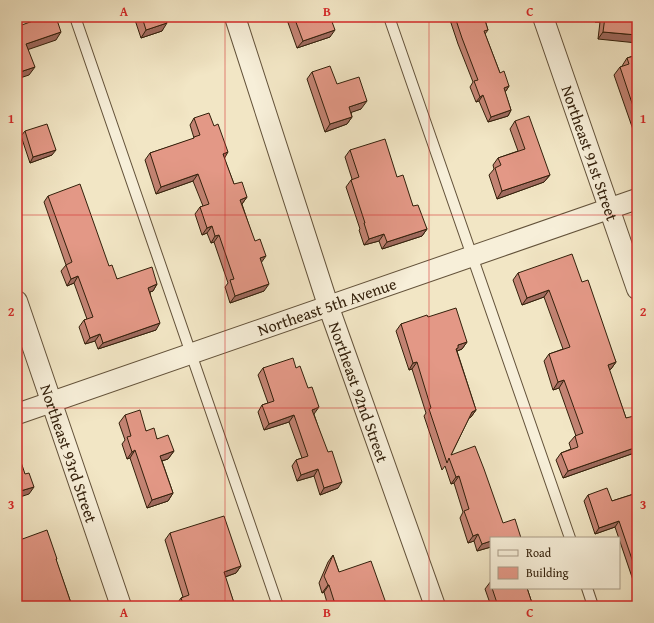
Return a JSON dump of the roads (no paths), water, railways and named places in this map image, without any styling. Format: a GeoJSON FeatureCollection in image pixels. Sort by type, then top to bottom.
{"type":"FeatureCollection","features":[{"type":"Feature","properties":{"kind":"street","name":"Northeast 92nd Street"},"geometry":{"type":"LineString","coordinates":[[235,17],[328,305],[435,606]]}},
{"type":"Feature","properties":{"kind":"street","name":"Northeast 91st Street"},"geometry":{"type":"LineString","coordinates":[[543,17],[637,289]]}},
{"type":"Feature","properties":{"kind":"street","name":"Northeast 5th Avenue"},"geometry":{"type":"LineString","coordinates":[[17,414],[637,199]]}},
{"type":"Feature","properties":{"kind":"street","name":"Northeast 93rd Street"},"geometry":{"type":"LineString","coordinates":[[17,301],[121,606]]}},
{"type":"Feature","properties":{"kind":"lane"},"geometry":{"type":"LineString","coordinates":[[75,17],[278,606]]}},
{"type":"Feature","properties":{"kind":"lane"},"geometry":{"type":"LineString","coordinates":[[389,17],[570,537]]}},
{"type":"Feature","properties":{"kind":"lane"},"geometry":{"type":"LineString","coordinates":[[587,589],[593,606]]}}]}
